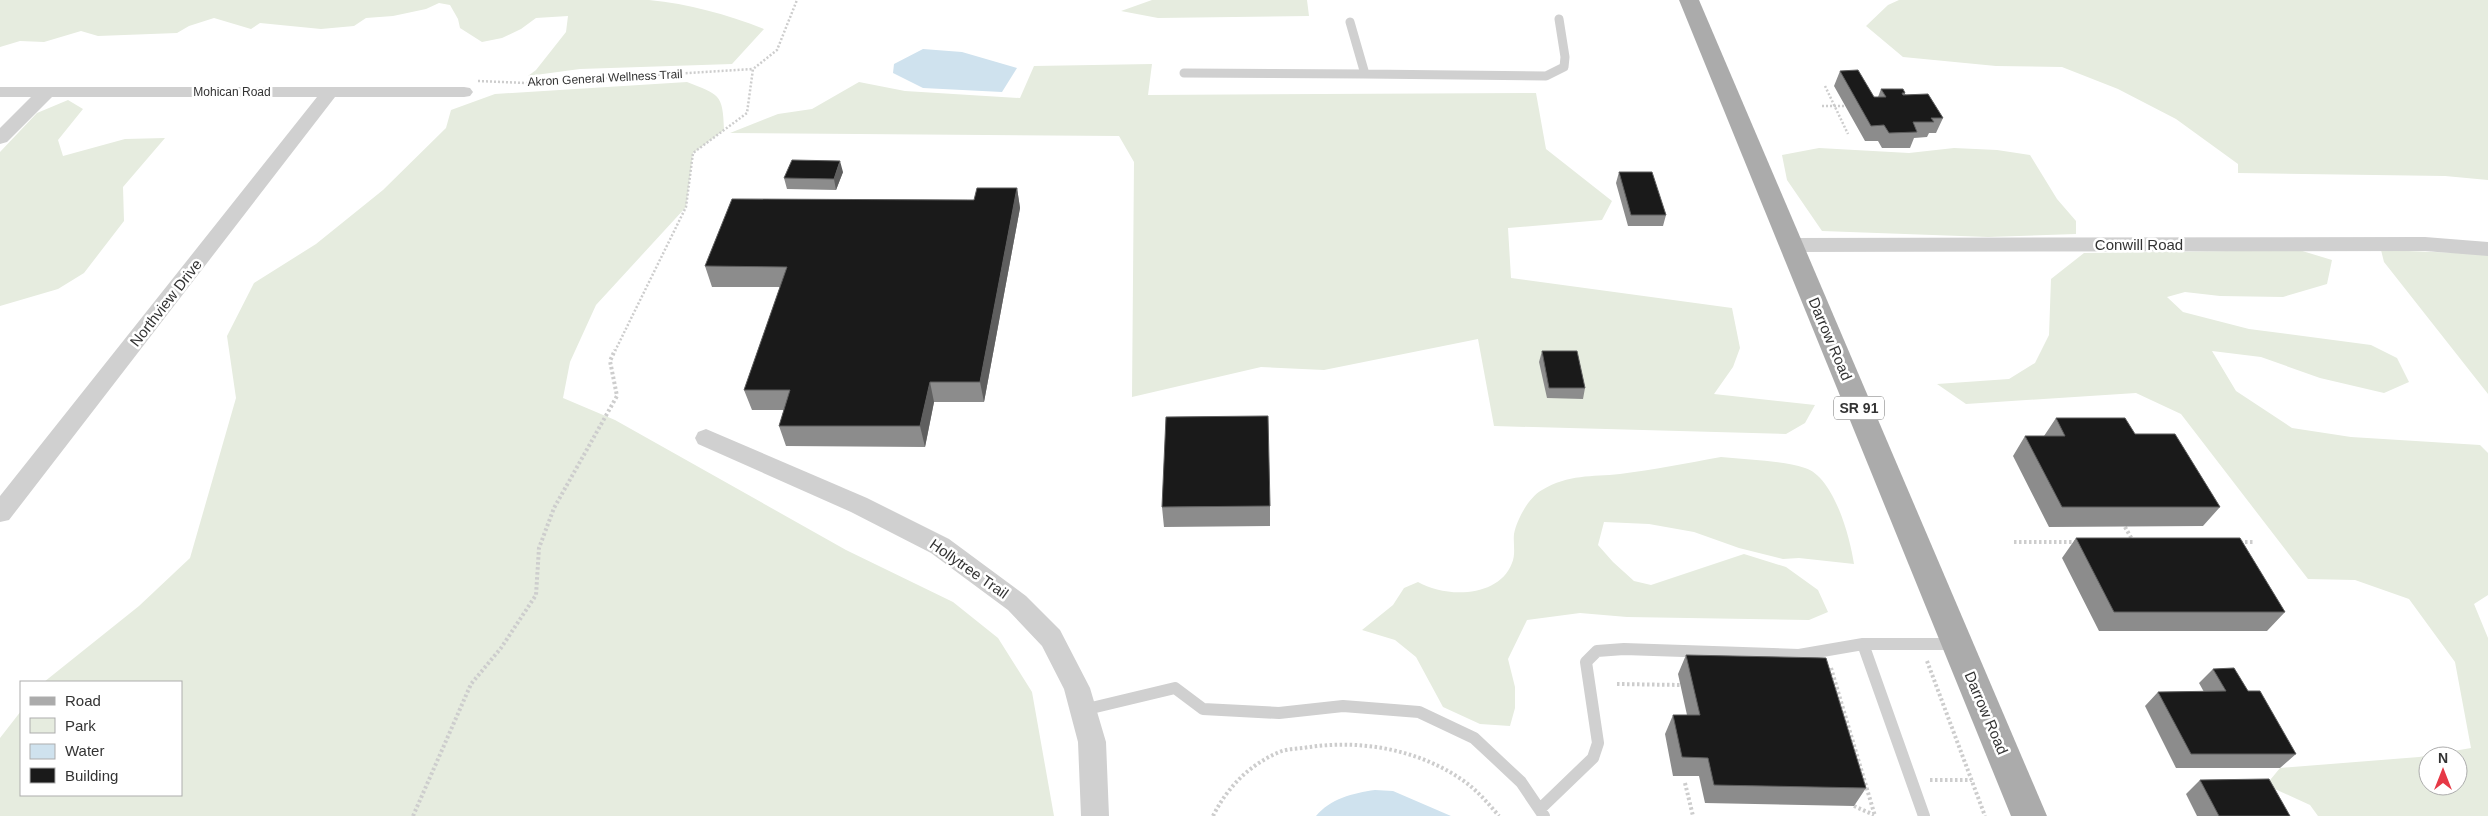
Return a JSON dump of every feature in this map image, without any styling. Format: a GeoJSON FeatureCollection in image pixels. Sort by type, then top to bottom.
{"type":"FeatureCollection","features":[{"type":"Feature","properties":{"kind":"main road","name":"Darrow Road"},"geometry":{"type":"LineString","coordinates":[[1689,0],[2029,816]]}},
{"type":"Feature","properties":{"kind":"street","name":"Mohican Road"},"geometry":{"type":"LineString","coordinates":[[0,92],[464,92]]}},
{"type":"Feature","properties":{"kind":"street"},"geometry":{"type":"LineString","coordinates":[[0,138],[47,92]]}},
{"type":"Feature","properties":{"kind":"street","name":"Northview Drive"},"geometry":{"type":"LineString","coordinates":[[0,513],[330,92]]}},
{"type":"Feature","properties":{"kind":"street","name":"Conwill Road"},"geometry":{"type":"LineString","coordinates":[[1791,245],[2415,244],[2488,248]]}},
{"type":"Feature","properties":{"kind":"street","name":"Hollytree Trail"},"geometry":{"type":"LineString","coordinates":[[706,438],[859,505],[940,546],[1017,603],[1051,638],[1077,688],[1092,742],[1096,803],[1095,816]]}},
{"type":"Feature","properties":{"kind":"lane"},"geometry":{"type":"LineString","coordinates":[[1184,73],[1546,76],[1564,67],[1565,57],[1559,19]]}},
{"type":"Feature","properties":{"kind":"lane"},"geometry":{"type":"LineString","coordinates":[[1350,22],[1365,74]]}},
{"type":"Feature","properties":{"kind":"lane"},"geometry":{"type":"LineString","coordinates":[[1083,710],[1175,688],[1203,709],[1279,713],[1343,706],[1419,712],[1474,738],[1521,782],[1542,813],[1592,758],[1598,743],[1586,662],[1590,654],[1598,650],[1624,649],[1799,655],[1863,644],[1957,644]]}},
{"type":"Feature","properties":{"kind":"lane"},"geometry":{"type":"LineString","coordinates":[[1863,644],[1924,816]]}},
{"type":"Feature","properties":{"kind":"path"},"geometry":{"type":"LineString","coordinates":[[412,816],[471,684],[501,648],[536,595],[539,548],[554,508],[617,396],[610,361],[686,207],[693,153],[747,113],[753,70],[777,50],[797,0]]}},
{"type":"Feature","properties":{"kind":"path","name":"Akron General Wellness Trail"},"geometry":{"type":"LineString","coordinates":[[464,92],[470,81],[526,83],[753,70]]}},
{"type":"Feature","properties":{"kind":"path"},"geometry":{"type":"LineString","coordinates":[[1825,86],[1848,134]]}},
{"type":"Feature","properties":{"kind":"path"},"geometry":{"type":"LineString","coordinates":[[1822,106],[1845,106]]}},
{"type":"Feature","properties":{"kind":"path"},"geometry":{"type":"LineString","coordinates":[[2125,527],[2138,550]]}},
{"type":"Feature","properties":{"kind":"path"},"geometry":{"type":"LineString","coordinates":[[2014,542],[2084,542]]}},
{"type":"Feature","properties":{"kind":"path"},"geometry":{"type":"LineString","coordinates":[[2123,542],[2142,542]]}},
{"type":"Feature","properties":{"kind":"path"},"geometry":{"type":"LineString","coordinates":[[2235,542],[2254,542]]}},
{"type":"Feature","properties":{"kind":"path"},"geometry":{"type":"LineString","coordinates":[[1920,644],[1985,816]]}},
{"type":"Feature","properties":{"kind":"path"},"geometry":{"type":"LineString","coordinates":[[1826,650],[1875,816]]}},
{"type":"Feature","properties":{"kind":"path"},"geometry":{"type":"LineString","coordinates":[[1618,684],[1680,685]]}},
{"type":"Feature","properties":{"kind":"path"},"geometry":{"type":"LineString","coordinates":[[1213,816],[1221,798],[1248,770],[1278,752],[1316,746],[1362,744],[1402,752],[1443,768],[1472,787],[1492,806],[1499,816]]}},
{"type":"Feature","properties":{"kind":"path"},"geometry":{"type":"LineString","coordinates":[[1911,780],[1972,780]]}},
{"type":"Feature","properties":{"kind":"path"},"geometry":{"type":"LineString","coordinates":[[1685,783],[1692,816]]}},
{"type":"Feature","properties":{"kind":"path"},"geometry":{"type":"LineString","coordinates":[[1854,806],[1875,816]]}},
{"type":"Feature","properties":{"kind":"green space"},"geometry":{"type":"Polygon","coordinates":[[[0,0],[649,0],[707,10],[764,29],[732,64],[580,69],[528,76],[536,70],[566,32],[568,16],[536,18],[521,29],[502,38],[482,42],[460,28],[458,19],[450,5],[439,3],[426,9],[393,16],[366,18],[354,26],[321,29],[260,23],[251,29],[214,18],[189,26],[177,33],[98,36],[81,31],[44,42],[20,41],[0,47],[0,0]]]}},
{"type":"Feature","properties":{"kind":"green space"},"geometry":{"type":"Polygon","coordinates":[[[1152,0],[1307,0],[1309,16],[1158,18],[1121,11],[1152,0]]]}},
{"type":"Feature","properties":{"kind":"green space"},"geometry":{"type":"Polygon","coordinates":[[[1899,0],[2488,0],[2488,180],[2445,176],[2238,173],[2238,164],[2176,119],[2118,89],[2062,67],[1996,66],[1903,57],[1866,26],[1888,5],[1899,0]]]}},
{"type":"Feature","properties":{"kind":"green space"},"geometry":{"type":"Polygon","coordinates":[[[1152,64],[1148,95],[1536,93],[1546,149],[1612,201],[1602,220],[1508,228],[1511,278],[1732,308],[1740,348],[1733,367],[1714,394],[1815,405],[1805,423],[1786,434],[1494,426],[1478,339],[1324,370],[1261,367],[1132,397],[1134,162],[1119,136],[730,133],[778,114],[812,109],[859,82],[905,91],[1020,98],[1034,66],[1152,64]]]}},
{"type":"Feature","properties":{"kind":"green space"},"geometry":{"type":"Polygon","coordinates":[[[687,82],[713,93],[717,97],[722,109],[724,130],[693,153],[686,207],[596,305],[570,362],[563,398],[615,420],[846,550],[953,602],[998,638],[1032,692],[1054,816],[0,816],[0,738],[20,712],[20,796],[182,796],[182,681],[45,681],[139,606],[190,558],[236,398],[227,336],[254,283],[316,244],[383,190],[446,128],[451,110],[495,94],[687,82]]]}},
{"type":"Feature","properties":{"kind":"green space"},"geometry":{"type":"Polygon","coordinates":[[[68,100],[83,109],[58,140],[63,156],[125,139],[165,138],[123,187],[124,221],[84,273],[58,289],[0,306],[0,152],[37,113],[68,100]]]}},
{"type":"Feature","properties":{"kind":"green space"},"geometry":{"type":"Polygon","coordinates":[[[1819,148],[1909,153],[1954,148],[1997,150],[2030,155],[2057,199],[2076,221],[2076,234],[1988,237],[1822,231],[1787,180],[1782,155],[1819,148]]]}},
{"type":"Feature","properties":{"kind":"green space"},"geometry":{"type":"Polygon","coordinates":[[[2299,250],[2332,260],[2327,284],[2283,297],[2220,296],[2185,292],[2167,297],[2183,312],[2249,329],[2371,345],[2397,358],[2409,382],[2384,393],[2320,378],[2261,357],[2212,351],[2236,391],[2292,428],[2351,437],[2480,445],[2488,453],[2488,595],[2474,604],[2488,638],[2488,816],[2318,816],[2310,805],[2266,785],[2280,768],[2418,757],[2418,796],[2468,796],[2468,749],[2471,748],[2455,662],[2409,599],[2355,580],[2308,579],[2181,414],[2136,393],[1966,404],[1937,384],[2009,379],[2035,363],[2049,335],[2051,279],[2084,253],[2299,250]]]}},
{"type":"Feature","properties":{"kind":"green space"},"geometry":{"type":"Polygon","coordinates":[[[2381,250],[2488,254],[2488,394],[2384,262],[2381,250]]]}},
{"type":"Feature","properties":{"kind":"green space"},"geometry":{"type":"Polygon","coordinates":[[[1721,457],[1785,463],[1805,468],[1815,474],[1824,483],[1839,509],[1849,539],[1854,564],[1799,558],[1783,559],[1739,548],[1694,532],[1649,524],[1604,522],[1598,545],[1634,581],[1651,585],[1744,554],[1786,567],[1818,590],[1828,612],[1809,620],[1627,617],[1580,613],[1527,620],[1508,659],[1515,687],[1515,708],[1510,726],[1480,724],[1443,707],[1416,657],[1395,640],[1362,630],[1393,605],[1404,588],[1418,582],[1442,591],[1456,592],[1484,589],[1496,583],[1505,575],[1512,563],[1514,534],[1524,509],[1537,493],[1552,485],[1580,477],[1620,474],[1721,457]]]}},
{"type":"Feature","properties":{"kind":"water"},"geometry":{"type":"Polygon","coordinates":[[[923,49],[962,52],[1017,68],[1002,92],[923,88],[893,73],[894,64],[923,49]]]}},
{"type":"Feature","properties":{"kind":"water"},"geometry":{"type":"Polygon","coordinates":[[[1375,790],[1393,791],[1451,816],[1316,816],[1335,801],[1358,793],[1375,790]]]}},
{"type":"Feature","properties":{"kind":"building"},"geometry":{"type":"Polygon","coordinates":[[[1858,70],[1874,97],[1886,97],[1881,89],[1903,89],[1905,93],[1902,93],[1903,95],[1928,94],[1943,118],[1931,118],[1934,122],[1913,122],[1917,132],[1889,133],[1884,125],[1871,126],[1840,71],[1858,70]]]}},
{"type":"Feature","properties":{"kind":"building"},"geometry":{"type":"Polygon","coordinates":[[[792,160],[840,161],[834,179],[784,178],[792,160]]]}},
{"type":"Feature","properties":{"kind":"building"},"geometry":{"type":"Polygon","coordinates":[[[1619,172],[1652,172],[1666,215],[1631,215],[1619,172]]]}},
{"type":"Feature","properties":{"kind":"building"},"geometry":{"type":"Polygon","coordinates":[[[977,188],[1017,188],[980,382],[930,382],[920,426],[779,426],[790,390],[744,390],[787,267],[705,266],[732,199],[974,200],[977,188]]]}},
{"type":"Feature","properties":{"kind":"building"},"geometry":{"type":"Polygon","coordinates":[[[1542,351],[1577,351],[1585,388],[1549,388],[1542,351]]]}},
{"type":"Feature","properties":{"kind":"building"},"geometry":{"type":"Polygon","coordinates":[[[1268,416],[1270,506],[1162,507],[1166,417],[1268,416]]]}},
{"type":"Feature","properties":{"kind":"building"},"geometry":{"type":"Polygon","coordinates":[[[2056,418],[2125,418],[2135,434],[2175,434],[2220,507],[2062,507],[2025,436],[2065,436],[2056,418]]]}},
{"type":"Feature","properties":{"kind":"building"},"geometry":{"type":"Polygon","coordinates":[[[2076,538],[2240,538],[2285,612],[2114,612],[2076,538]]]}},
{"type":"Feature","properties":{"kind":"building"},"geometry":{"type":"Polygon","coordinates":[[[1686,655],[1826,658],[1866,788],[1714,785],[1708,758],[1682,757],[1673,715],[1700,715],[1686,655]]]}},
{"type":"Feature","properties":{"kind":"building"},"geometry":{"type":"Polygon","coordinates":[[[2234,668],[2248,691],[2260,691],[2296,754],[2191,754],[2158,692],[2226,691],[2213,669],[2234,668]]]}},
{"type":"Feature","properties":{"kind":"building"},"geometry":{"type":"Polygon","coordinates":[[[2269,779],[2290,816],[2219,816],[2200,780],[2269,779]]]}}]}
